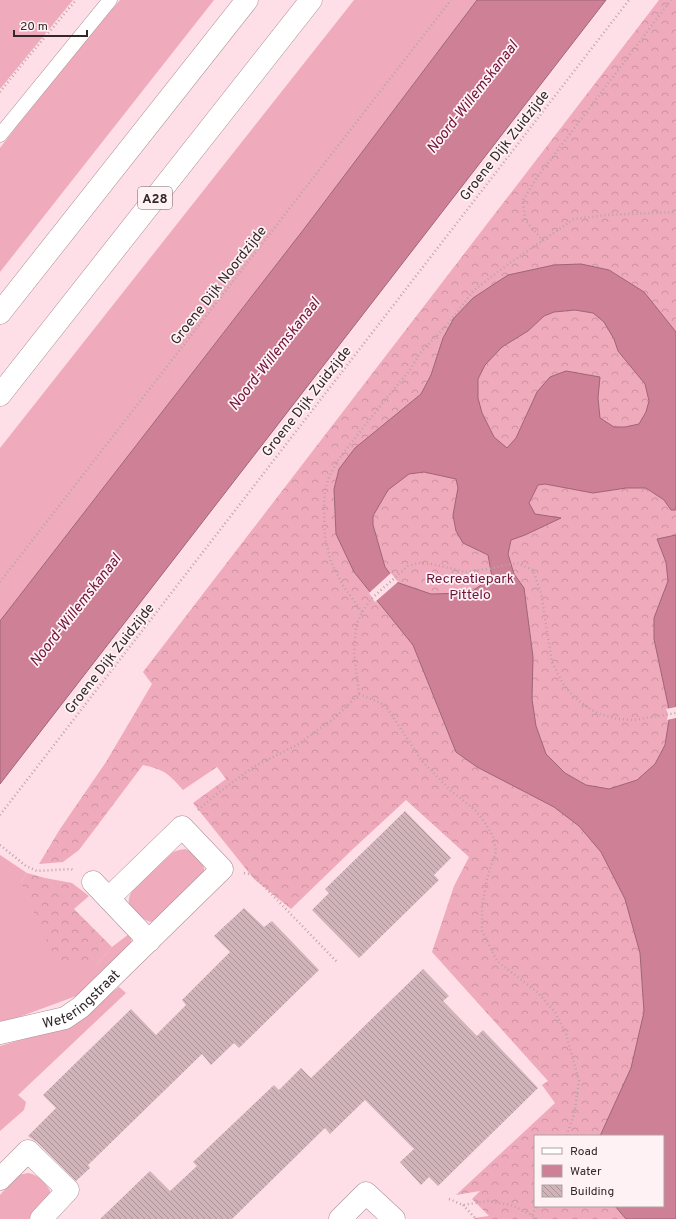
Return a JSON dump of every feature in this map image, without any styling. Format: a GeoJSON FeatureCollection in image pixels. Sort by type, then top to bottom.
{"type":"FeatureCollection","features":[{"type":"Feature","properties":{"kind":"main road"},"geometry":{"type":"LineString","coordinates":[[0,313],[247,0]]}},
{"type":"Feature","properties":{"kind":"main road","name":"A28"},"geometry":{"type":"LineString","coordinates":[[0,395],[311,0]]}},
{"type":"Feature","properties":{"kind":"main road"},"geometry":{"type":"LineString","coordinates":[[109,898],[182,827],[222,869]]}},
{"type":"Feature","properties":{"kind":"main road","name":"Weteringstraat"},"geometry":{"type":"LineString","coordinates":[[0,1033],[65,1018],[81,1007],[222,869]]}},
{"type":"Feature","properties":{"kind":"main road"},"geometry":{"type":"LineString","coordinates":[[93,882],[149,941]]}},
{"type":"Feature","properties":{"kind":"main road"},"geometry":{"type":"LineString","coordinates":[[0,1179],[28,1151],[68,1190],[41,1219]]}},
{"type":"Feature","properties":{"kind":"main road"},"geometry":{"type":"LineString","coordinates":[[340,1219],[366,1193],[394,1219]]}},
{"type":"Feature","properties":{"kind":"lane"},"geometry":{"type":"LineString","coordinates":[[0,135],[110,0]]}},
{"type":"Feature","properties":{"kind":"path"},"geometry":{"type":"LineString","coordinates":[[0,92],[76,0]]}},
{"type":"Feature","properties":{"kind":"path","name":"Groene Dijk Noordzijde"},"geometry":{"type":"LineString","coordinates":[[0,582],[451,0]]}},
{"type":"Feature","properties":{"kind":"path","name":"Groene Dijk Zuidzijde"},"geometry":{"type":"LineString","coordinates":[[0,815],[629,0]]}},
{"type":"Feature","properties":{"kind":"path"},"geometry":{"type":"LineString","coordinates":[[543,241],[525,220],[523,200],[536,179],[671,0]]}},
{"type":"Feature","properties":{"kind":"path"},"geometry":{"type":"LineString","coordinates":[[362,612],[342,584],[331,562],[325,538],[324,506],[326,490],[329,477],[338,460],[362,428],[410,370],[420,353],[448,324],[474,290],[507,265],[574,219],[607,215],[676,212]]}},
{"type":"Feature","properties":{"kind":"path"},"geometry":{"type":"LineString","coordinates":[[359,694],[354,653],[356,626],[362,612],[371,599],[398,574],[408,566],[419,563],[432,564],[466,572],[517,563],[533,570],[541,593],[552,662],[563,684],[572,695],[597,713],[617,719],[634,720],[676,713]]}},
{"type":"Feature","properties":{"kind":"path"},"geometry":{"type":"LineString","coordinates":[[182,827],[200,808],[218,793],[253,767],[297,745],[336,717],[359,694]]}},
{"type":"Feature","properties":{"kind":"path"},"geometry":{"type":"LineString","coordinates":[[359,694],[385,705],[422,761],[449,789],[476,811],[493,836],[496,851],[487,879],[482,906],[482,931],[497,961],[538,993],[555,1012],[566,1034],[579,1081],[574,1115],[566,1135]]}},
{"type":"Feature","properties":{"kind":"path"},"geometry":{"type":"LineString","coordinates":[[0,845],[26,866],[37,871],[71,869],[88,876],[93,882]]}},
{"type":"Feature","properties":{"kind":"path"},"geometry":{"type":"LineString","coordinates":[[222,869],[253,874],[338,963]]}},
{"type":"Feature","properties":{"kind":"path"},"geometry":{"type":"LineString","coordinates":[[449,1199],[462,1205],[476,1219]]}},
{"type":"Feature","properties":{"kind":"path"},"geometry":{"type":"LineString","coordinates":[[462,1205],[488,1201],[511,1205],[532,1215],[536,1219]]}},
{"type":"Feature","properties":{"kind":"path"},"geometry":{"type":"LineString","coordinates":[[532,1215],[536,1207]]}},
{"type":"Feature","properties":{"kind":"green space"},"geometry":{"type":"Polygon","coordinates":[[[0,0],[73,0],[0,89],[0,0]]]}},
{"type":"Feature","properties":{"kind":"green space"},"geometry":{"type":"Polygon","coordinates":[[[120,0],[214,0],[0,272],[0,148],[68,60],[120,0]]]}},
{"type":"Feature","properties":{"kind":"green space"},"geometry":{"type":"Polygon","coordinates":[[[354,0],[477,0],[304,229],[0,621],[0,448],[354,0]]]}},
{"type":"Feature","properties":{"kind":"green space","name":"Recreatiepark Pittelo"},"geometry":{"type":"Polygon","coordinates":[[[659,0],[676,0],[676,1219],[475,1219],[474,1218],[489,1216],[472,1199],[480,1191],[456,1195],[555,1103],[542,1085],[548,1081],[432,952],[454,886],[469,857],[406,800],[291,909],[254,879],[193,803],[226,779],[217,767],[183,790],[166,773],[143,765],[79,850],[63,862],[39,864],[60,829],[106,762],[152,684],[143,672],[659,0]]]}},
{"type":"Feature","properties":{"kind":"green space"},"geometry":{"type":"Polygon","coordinates":[[[185,849],[199,858],[205,874],[156,922],[147,921],[129,904],[132,891],[173,852],[185,849]]]}},
{"type":"Feature","properties":{"kind":"green space"},"geometry":{"type":"Polygon","coordinates":[[[0,855],[27,873],[21,882],[97,964],[112,947],[129,934],[131,946],[79,995],[0,1024],[0,855]]]}},
{"type":"Feature","properties":{"kind":"green space"},"geometry":{"type":"Polygon","coordinates":[[[27,873],[72,883],[89,896],[74,909],[112,947],[97,964],[57,962],[21,882],[27,873]]]}},
{"type":"Feature","properties":{"kind":"green space"},"geometry":{"type":"Polygon","coordinates":[[[119,987],[126,993],[18,1095],[26,1102],[24,1110],[0,1131],[0,1046],[68,1026],[119,987]]]}},
{"type":"Feature","properties":{"kind":"green space"},"geometry":{"type":"Polygon","coordinates":[[[28,1173],[40,1178],[48,1187],[52,1195],[48,1202],[29,1219],[0,1219],[0,1195],[18,1175],[28,1173]]]}},
{"type":"Feature","properties":{"kind":"water","name":"Noord-Willemskanaal"},"geometry":{"type":"Polygon","coordinates":[[[477,0],[606,0],[0,784],[0,621],[304,229],[477,0]]]}},
{"type":"Feature","properties":{"kind":"water"},"geometry":{"type":"Polygon","coordinates":[[[581,264],[609,270],[644,292],[676,332],[676,510],[671,510],[664,500],[646,488],[626,488],[593,493],[545,484],[538,485],[529,503],[535,514],[561,518],[511,540],[508,554],[514,574],[524,588],[533,657],[532,699],[536,726],[546,754],[565,773],[586,785],[609,789],[637,780],[655,764],[665,745],[670,714],[654,639],[654,618],[668,581],[666,562],[657,539],[676,535],[676,1219],[626,1219],[616,1207],[664,1207],[664,1135],[600,1135],[631,1068],[644,1012],[640,953],[625,899],[601,852],[579,826],[554,807],[477,767],[456,752],[413,645],[354,572],[336,534],[334,489],[339,469],[355,448],[421,394],[431,375],[443,338],[454,318],[473,298],[508,275],[554,265],[581,264]],[[575,310],[554,312],[544,316],[528,331],[502,347],[485,365],[478,379],[478,398],[482,413],[494,437],[507,448],[516,438],[537,392],[550,377],[566,371],[600,377],[598,398],[600,418],[614,427],[625,427],[639,424],[646,412],[649,401],[645,384],[618,351],[614,339],[604,322],[593,313],[575,310]],[[424,472],[409,474],[388,490],[373,516],[373,525],[385,567],[396,582],[431,594],[470,593],[492,577],[488,555],[463,543],[456,531],[453,515],[458,488],[456,479],[424,472]]]}},
{"type":"Feature","properties":{"kind":"pier"},"geometry":{"type":"Polygon","coordinates":[[[391,573],[397,581],[399,581],[375,602],[369,593],[391,573]]]}},
{"type":"Feature","properties":{"kind":"pier"},"geometry":{"type":"Polygon","coordinates":[[[676,707],[676,718],[667,720],[668,714],[666,709],[676,707]]]}},
{"type":"Feature","properties":{"kind":"building"},"geometry":{"type":"Polygon","coordinates":[[[405,811],[451,858],[434,875],[439,880],[359,958],[312,910],[329,893],[325,889],[405,811]]]}},
{"type":"Feature","properties":{"kind":"building"},"geometry":{"type":"Polygon","coordinates":[[[244,908],[264,927],[272,921],[319,970],[239,1048],[234,1043],[211,1065],[202,1054],[88,1165],[90,1168],[76,1181],[37,1142],[28,1136],[56,1108],[43,1095],[131,1009],[156,1035],[186,1005],[182,1000],[230,952],[214,936],[244,908]]]}},
{"type":"Feature","properties":{"kind":"building"},"geometry":{"type":"Polygon","coordinates":[[[423,969],[449,996],[443,1001],[477,1036],[483,1030],[538,1088],[438,1186],[429,1177],[421,1185],[400,1162],[414,1149],[365,1100],[330,1134],[325,1128],[232,1219],[100,1219],[150,1171],[170,1191],[197,1166],[193,1162],[274,1085],[279,1090],[301,1068],[311,1078],[423,969]]]}}]}
